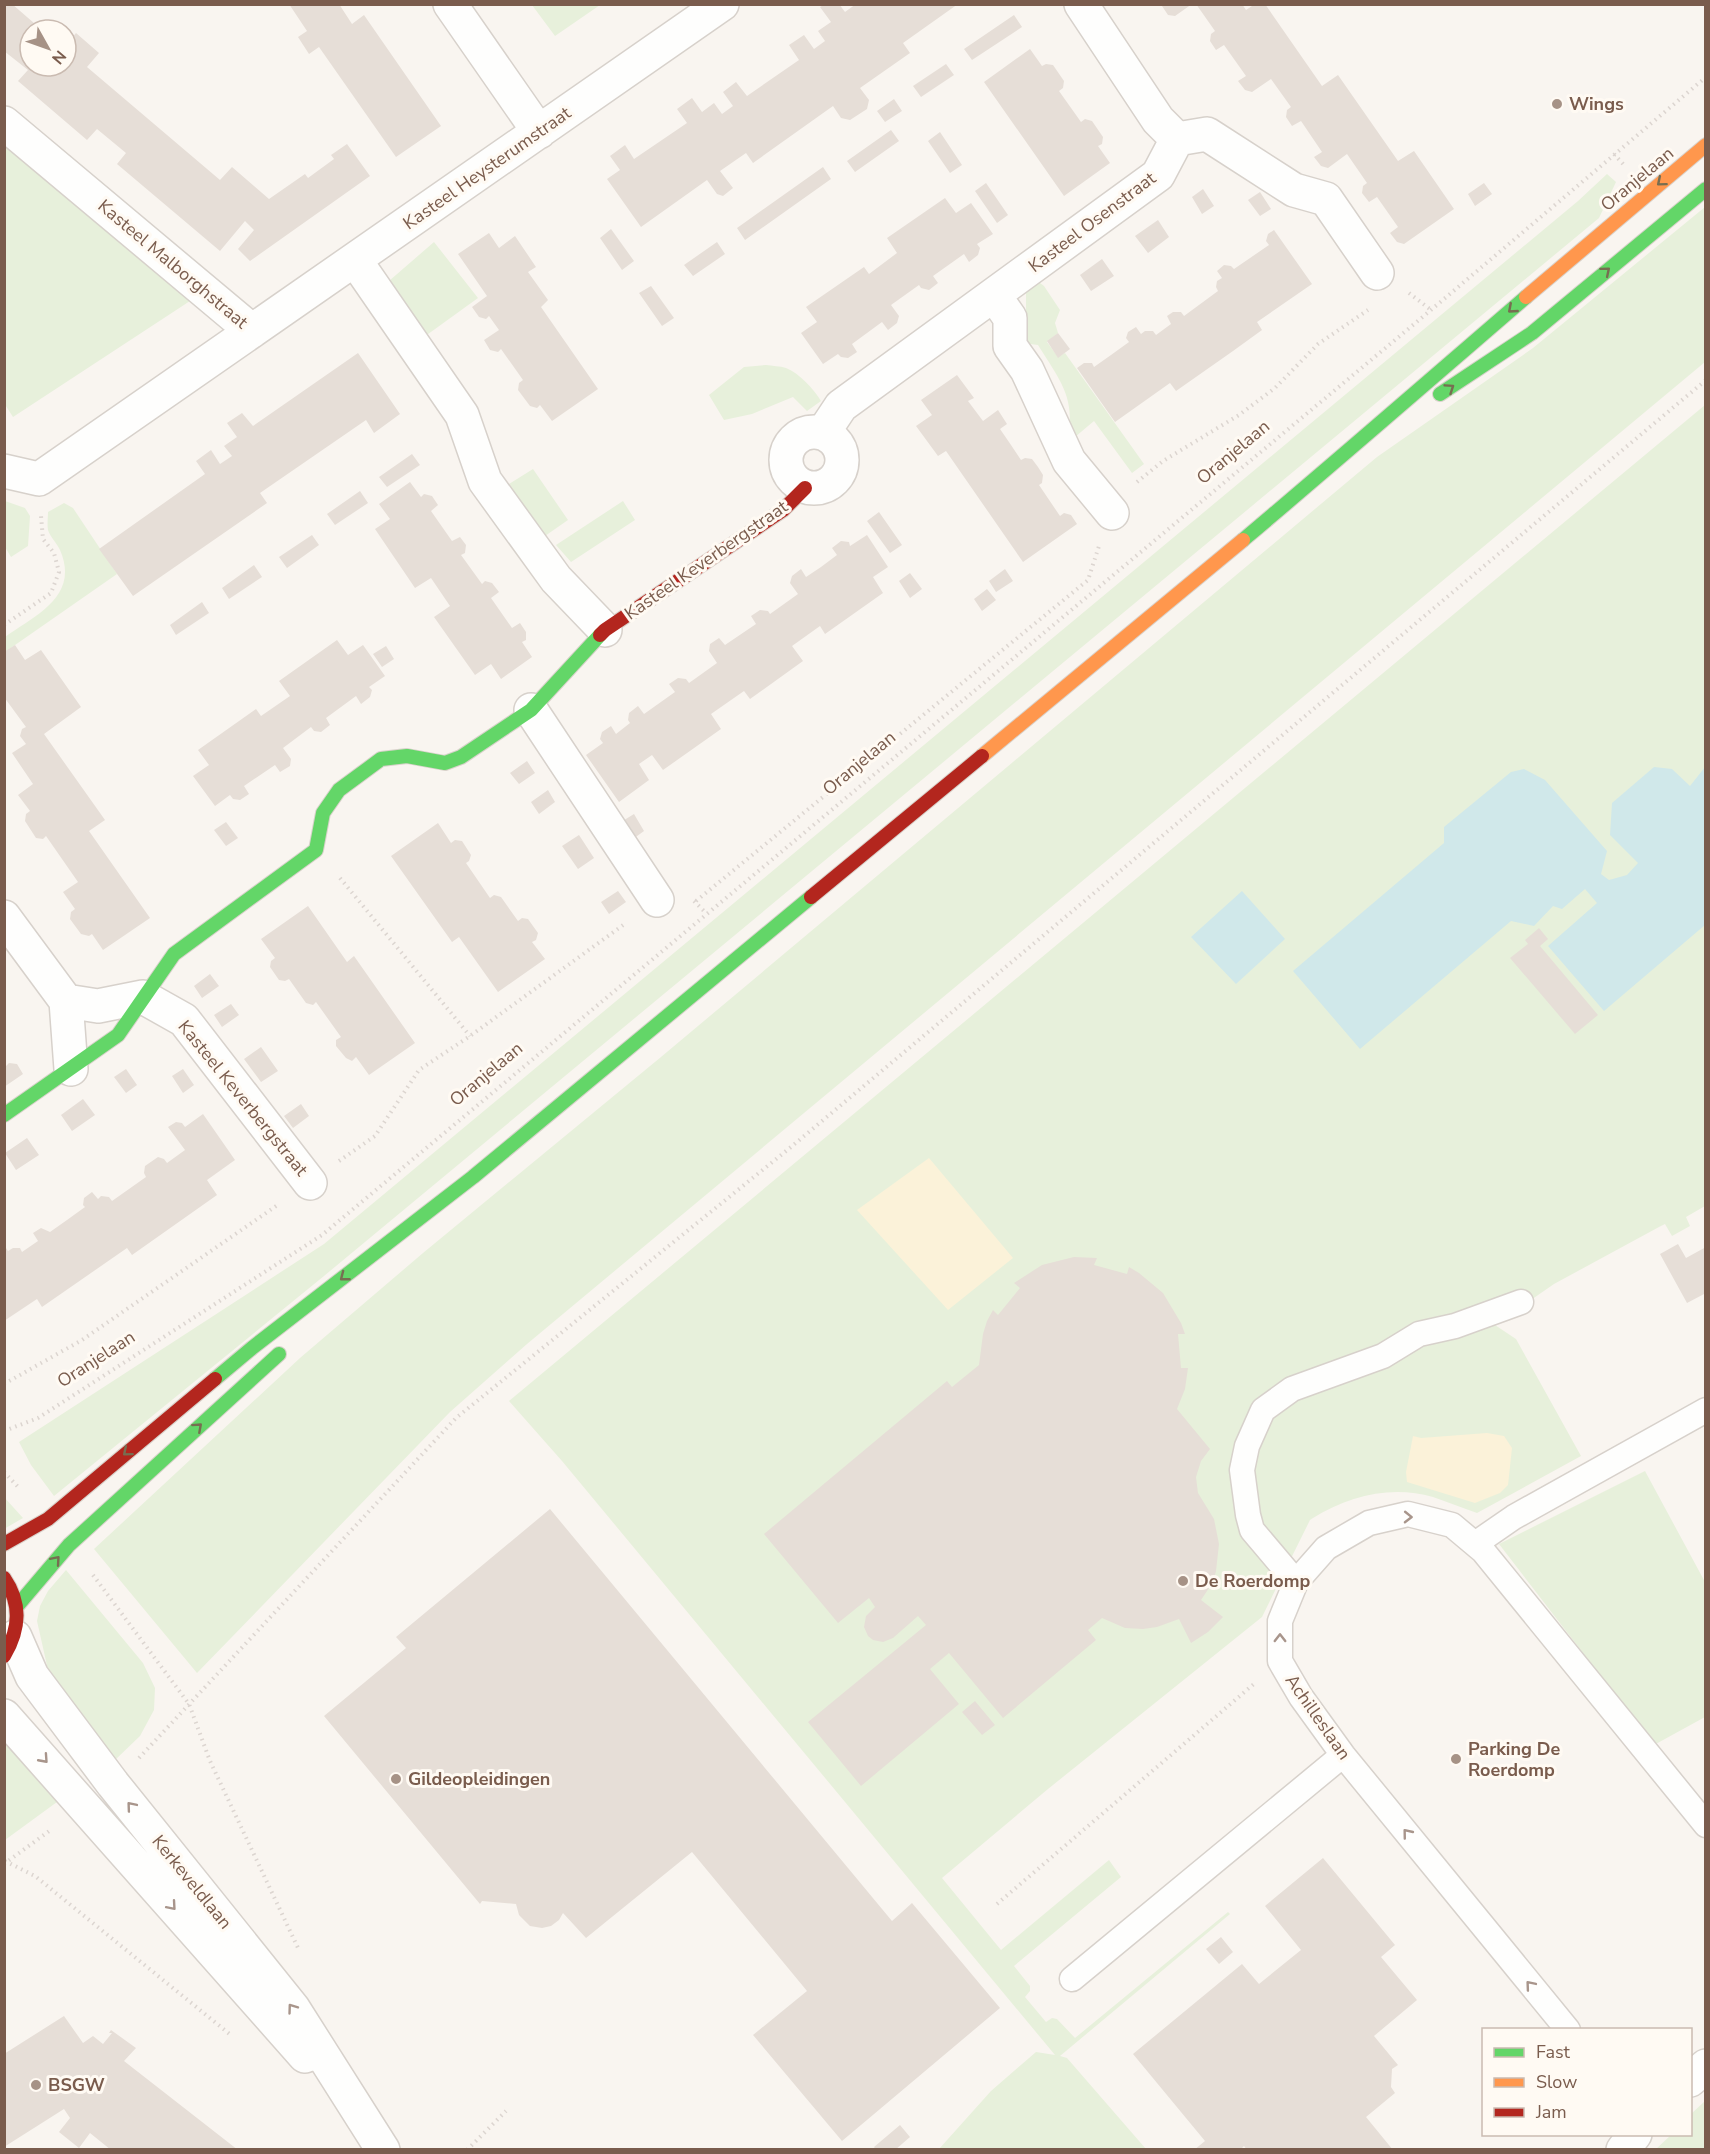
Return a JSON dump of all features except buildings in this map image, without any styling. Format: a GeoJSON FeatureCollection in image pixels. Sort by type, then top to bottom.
{"type":"FeatureCollection","features":[{"type":"Feature","properties":{"kind":"street"},"geometry":{"type":"LineString","coordinates":[[450,4],[539,132]]}},
{"type":"Feature","properties":{"kind":"street","name":"Kasteel Heysterumstraat"},"geometry":{"type":"LineString","coordinates":[[252,331],[722,4]]}},
{"type":"Feature","properties":{"kind":"street"},"geometry":{"type":"LineString","coordinates":[[1081,4],[1158,120],[1177,139],[1207,134],[1294,190],[1326,199],[1377,273]]}},
{"type":"Feature","properties":{"kind":"street","name":"Kasteel Malborghstraat"},"geometry":{"type":"LineString","coordinates":[[4,123],[252,331],[39,479]]}},
{"type":"Feature","properties":{"kind":"street","name":"Kasteel Osenstraat"},"geometry":{"type":"LineString","coordinates":[[823,433],[841,406],[1158,175],[1177,139]]}},
{"type":"Feature","properties":{"kind":"street","name":"Oranjelaan"},"geometry":{"type":"LineString","coordinates":[[4,1544],[48,1519],[252,1348],[473,1177],[1347,453],[1395,409],[1706,145]]}},
{"type":"Feature","properties":{"kind":"street","name":"Oranjelaan"},"geometry":{"type":"LineString","coordinates":[[1347,453],[1532,333],[1706,189]]}},
{"type":"Feature","properties":{"kind":"street","name":"Kasteel Keverbergstraat"},"geometry":{"type":"LineString","coordinates":[[355,260],[462,415],[485,481],[556,579],[605,630]]}},
{"type":"Feature","properties":{"kind":"street"},"geometry":{"type":"LineString","coordinates":[[994,294],[1010,318],[1010,346],[1027,370],[1069,461],[1112,513]]}},
{"type":"Feature","properties":{"kind":"street","name":"Kasteel Keverbergstraat"},"geometry":{"type":"LineString","coordinates":[[316,850],[323,813],[339,790],[381,759],[407,756],[445,763],[462,757],[531,710],[605,630],[783,510],[805,488],[814,490],[834,480],[840,471],[842,460],[840,449],[833,439],[823,433]]}},
{"type":"Feature","properties":{"kind":"street"},"geometry":{"type":"LineString","coordinates":[[4,471],[39,479]]}},
{"type":"Feature","properties":{"kind":"street"},"geometry":{"type":"LineString","coordinates":[[531,710],[657,900]]}},
{"type":"Feature","properties":{"kind":"street"},"geometry":{"type":"LineString","coordinates":[[4,1115],[118,1035],[174,954],[316,850]]}},
{"type":"Feature","properties":{"kind":"street"},"geometry":{"type":"LineString","coordinates":[[4,916],[66,1001],[70,1069]]}},
{"type":"Feature","properties":{"kind":"street"},"geometry":{"type":"LineString","coordinates":[[66,1001],[98,1006],[143,997]]}},
{"type":"Feature","properties":{"kind":"street","name":"Kasteel Keverbergstraat"},"geometry":{"type":"LineString","coordinates":[[143,997],[184,1020],[310,1183]]}},
{"type":"Feature","properties":{"kind":"street","name":"Oranjelaan"},"geometry":{"type":"LineString","coordinates":[[342,1296],[473,1177]]}},
{"type":"Feature","properties":{"kind":"street"},"geometry":{"type":"LineString","coordinates":[[18,1605],[69,1545],[290,1343]]}},
{"type":"Feature","properties":{"kind":"street"},"geometry":{"type":"LineString","coordinates":[[4,1578],[10,1585],[18,1605],[19,1621],[10,1647]]}},
{"type":"Feature","properties":{"kind":"street","name":"Kerkeveldlaan"},"geometry":{"type":"LineString","coordinates":[[10,1647],[113,1785],[293,2008],[376,2138]]}},
{"type":"Feature","properties":{"kind":"street","name":"Kerkeveldlaan"},"geometry":{"type":"LineString","coordinates":[[4,1716],[376,2138]]}},
{"type":"Feature","properties":{"kind":"street"},"geometry":{"type":"LineString","coordinates":[[1692,2078],[1706,2066]]}},
{"type":"Feature","properties":{"kind":"street"},"geometry":{"type":"LineString","coordinates":[[1623,2150],[1634,2136]]}},
{"type":"Feature","properties":{"kind":"lane"},"geometry":{"type":"LineString","coordinates":[[1296,1581],[1251,1530],[1248,1515],[1242,1470],[1247,1446],[1263,1410],[1292,1389],[1383,1356],[1419,1334],[1455,1326],[1521,1302]]}},
{"type":"Feature","properties":{"kind":"lane"},"geometry":{"type":"LineString","coordinates":[[1475,1544],[1514,1517],[1706,1410]]}},
{"type":"Feature","properties":{"kind":"lane","name":"Achilleslaan"},"geometry":{"type":"LineString","coordinates":[[1566,2028],[1343,1755],[1301,1697],[1280,1661],[1280,1621],[1296,1581],[1326,1548],[1369,1523],[1408,1514],[1452,1525],[1491,1561],[1706,1825]]}},
{"type":"Feature","properties":{"kind":"lane"},"geometry":{"type":"LineString","coordinates":[[1072,1979],[1343,1755]]}},
{"type":"Feature","properties":{"kind":"path","name":"Oranjelaan"},"geometry":{"type":"LineString","coordinates":[[4,1431],[38,1418],[322,1234],[1431,310],[1706,77]]}},
{"type":"Feature","properties":{"kind":"path"},"geometry":{"type":"LineString","coordinates":[[1614,154],[1625,166]]}},
{"type":"Feature","properties":{"kind":"path"},"geometry":{"type":"LineString","coordinates":[[1401,298],[1410,294]]}},
{"type":"Feature","properties":{"kind":"path"},"geometry":{"type":"LineString","coordinates":[[696,901],[1088,580],[1119,496],[1163,461],[1239,415],[1275,388],[1318,344],[1364,311],[1374,308]]}},
{"type":"Feature","properties":{"kind":"path"},"geometry":{"type":"LineString","coordinates":[[160,1736],[456,1418],[791,1147],[1706,380]]}},
{"type":"Feature","properties":{"kind":"path"},"geometry":{"type":"LineString","coordinates":[[4,625],[51,593],[59,572],[54,553],[44,539],[39,479]]}},
{"type":"Feature","properties":{"kind":"path"},"geometry":{"type":"LineString","coordinates":[[316,850],[470,1036]]}},
{"type":"Feature","properties":{"kind":"path"},"geometry":{"type":"LineString","coordinates":[[4,1384],[82,1340],[375,1136],[419,1070],[470,1036],[666,893],[696,901],[706,913]]}},
{"type":"Feature","properties":{"kind":"path"},"geometry":{"type":"LineString","coordinates":[[69,1545],[189,1704],[210,1761],[301,1954]]}},
{"type":"Feature","properties":{"kind":"path"},"geometry":{"type":"LineString","coordinates":[[997,1904],[1280,1661]]}},
{"type":"Feature","properties":{"kind":"path"},"geometry":{"type":"LineString","coordinates":[[4,1861],[35,1876],[235,2039]]}},
{"type":"Feature","properties":{"kind":"path"},"geometry":{"type":"LineString","coordinates":[[467,2150],[506,2111]]}},
{"type":"Feature","properties":{"kind":"green space"},"geometry":{"type":"Polygon","coordinates":[[[532,5],[600,5],[555,36],[532,5]]]}},
{"type":"Feature","properties":{"kind":"green space"},"geometry":{"type":"Polygon","coordinates":[[[5,146],[190,301],[13,417],[4,403],[5,146]]]}},
{"type":"Feature","properties":{"kind":"green space"},"geometry":{"type":"Polygon","coordinates":[[[1607,174],[1616,182],[1599,218],[324,1276],[54,1496],[31,1465],[19,1442],[324,1244],[1578,201],[1607,174]]]}},
{"type":"Feature","properties":{"kind":"green space"},"geometry":{"type":"Polygon","coordinates":[[[1705,207],[1705,362],[527,1344],[450,1412],[197,1673],[94,1549],[300,1358],[423,1253],[661,1057],[1377,457],[1533,348],[1705,207]]]}},
{"type":"Feature","properties":{"kind":"green space"},"geometry":{"type":"Polygon","coordinates":[[[434,242],[478,298],[424,337],[389,281],[434,242]]]}},
{"type":"Feature","properties":{"kind":"green space"},"geometry":{"type":"Polygon","coordinates":[[[1036,280],[1044,286],[1060,310],[1055,323],[1058,333],[1047,342],[1058,357],[1065,353],[1144,464],[1132,473],[1094,421],[1075,437],[1069,428],[1069,405],[1062,384],[1038,345],[1023,343],[1026,325],[1026,284],[1036,280]]]}},
{"type":"Feature","properties":{"kind":"green space"},"geometry":{"type":"Polygon","coordinates":[[[766,365],[786,368],[796,374],[810,386],[821,401],[807,411],[793,397],[752,414],[724,420],[709,395],[744,367],[766,365]]]}},
{"type":"Feature","properties":{"kind":"green space"},"geometry":{"type":"Polygon","coordinates":[[[1705,405],[1705,1206],[1686,1217],[1690,1226],[1672,1236],[1665,1224],[1659,1227],[1554,1284],[1495,1325],[1516,1339],[1581,1456],[1477,1513],[1433,1497],[1402,1492],[1356,1499],[1313,1518],[1262,1617],[1048,1789],[942,1878],[1001,1950],[1109,1860],[1121,1877],[1014,1966],[1030,1986],[1030,1991],[1025,1997],[1046,2022],[1052,2018],[1057,2019],[1075,2038],[1228,1912],[1230,1914],[1060,2056],[1067,2058],[1146,2149],[939,2149],[991,2091],[1036,2052],[1055,2055],[562,1461],[509,1401],[1705,405]]]}},
{"type":"Feature","properties":{"kind":"green space"},"geometry":{"type":"Polygon","coordinates":[[[533,469],[568,520],[545,536],[509,484],[533,469]]]}},
{"type":"Feature","properties":{"kind":"green space"},"geometry":{"type":"Polygon","coordinates":[[[5,501],[25,508],[30,516],[28,546],[11,557],[5,547],[5,501]]]}},
{"type":"Feature","properties":{"kind":"green space"},"geometry":{"type":"Polygon","coordinates":[[[623,501],[635,520],[571,562],[556,545],[623,501]]]}},
{"type":"Feature","properties":{"kind":"green space"},"geometry":{"type":"Polygon","coordinates":[[[64,503],[73,508],[117,574],[5,652],[5,637],[41,612],[60,592],[65,566],[60,550],[48,530],[48,512],[64,503]]]}},
{"type":"Feature","properties":{"kind":"green space"},"geometry":{"type":"Polygon","coordinates":[[[1645,1471],[1705,1582],[1705,1717],[1654,1745],[1499,1544],[1645,1471]]]}},
{"type":"Feature","properties":{"kind":"green space"},"geometry":{"type":"Polygon","coordinates":[[[4,1497],[23,1518],[4,1529],[4,1497]]]}},
{"type":"Feature","properties":{"kind":"green space"},"geometry":{"type":"Polygon","coordinates":[[[66,1570],[143,1663],[155,1688],[154,1710],[140,1736],[114,1761],[48,1670],[37,1621],[40,1606],[48,1591],[66,1570]]]}},
{"type":"Feature","properties":{"kind":"green space"},"geometry":{"type":"Polygon","coordinates":[[[4,1735],[14,1743],[57,1802],[5,1840],[4,1735]]]}},
{"type":"Feature","properties":{"kind":"green space"},"geometry":{"type":"Polygon","coordinates":[[[1705,2101],[1705,2149],[1656,2149],[1670,2136],[1692,2136],[1692,2113],[1705,2101]]]}},
{"type":"Feature","properties":{"kind":"sand"},"geometry":{"type":"Polygon","coordinates":[[[929,1158],[1013,1258],[948,1310],[857,1210],[929,1158]]]}},
{"type":"Feature","properties":{"kind":"sand"},"geometry":{"type":"Polygon","coordinates":[[[1487,1433],[1504,1436],[1512,1448],[1508,1485],[1500,1493],[1475,1503],[1407,1482],[1406,1472],[1413,1436],[1421,1438],[1487,1433]]]}},
{"type":"Feature","properties":{"kind":"water"},"geometry":{"type":"Polygon","coordinates":[[[1654,767],[1672,769],[1690,786],[1705,767],[1705,925],[1604,1011],[1548,946],[1597,903],[1585,889],[1562,909],[1553,906],[1534,926],[1511,921],[1360,1049],[1293,971],[1444,843],[1444,827],[1511,772],[1524,769],[1545,780],[1607,851],[1601,874],[1609,880],[1627,875],[1638,863],[1610,835],[1612,803],[1654,767]]]}},
{"type":"Feature","properties":{"kind":"water"},"geometry":{"type":"Polygon","coordinates":[[[1242,891],[1285,939],[1236,984],[1191,937],[1242,891]]]}},
{"type":"Feature","properties":{"kind":"traffic: fast"},"geometry":{"type":"LineString","coordinates":[[1440,394],[1532,333],[1706,189]]}},
{"type":"Feature","properties":{"kind":"traffic: fast"},"geometry":{"type":"LineString","coordinates":[[1243,540],[1526,297]]}},
{"type":"Feature","properties":{"kind":"traffic: fast"},"geometry":{"type":"LineString","coordinates":[[4,1115],[118,1035],[174,954],[316,850],[323,813],[339,790],[381,759],[407,756],[445,763],[461,757],[531,710],[600,635]]}},
{"type":"Feature","properties":{"kind":"traffic: fast"},"geometry":{"type":"LineString","coordinates":[[215,1379],[473,1177],[811,897]]}},
{"type":"Feature","properties":{"kind":"traffic: fast"},"geometry":{"type":"LineString","coordinates":[[18,1605],[69,1545],[279,1354]]}},
{"type":"Feature","properties":{"kind":"traffic: slow"},"geometry":{"type":"LineString","coordinates":[[1526,297],[1706,145]]}},
{"type":"Feature","properties":{"kind":"traffic: slow"},"geometry":{"type":"LineString","coordinates":[[982,756],[1243,540]]}},
{"type":"Feature","properties":{"kind":"traffic: jam"},"geometry":{"type":"LineString","coordinates":[[600,635],[783,510],[805,488]]}},
{"type":"Feature","properties":{"kind":"traffic: jam"},"geometry":{"type":"LineString","coordinates":[[811,897],[982,756]]}},
{"type":"Feature","properties":{"kind":"traffic: jam"},"geometry":{"type":"LineString","coordinates":[[4,1544],[48,1519],[215,1379]]}},
{"type":"Feature","properties":{"kind":"traffic: jam"},"geometry":{"type":"LineString","coordinates":[[4,1578],[14,1597],[17,1617],[13,1636],[4,1656]]}},
{"type":"Feature","properties":{"kind":"place","name":"Wings"},"geometry":{"type":"Point","coordinates":[1557,104]}},
{"type":"Feature","properties":{"kind":"place","name":"De Roerdomp"},"geometry":{"type":"Point","coordinates":[1183,1581]}},
{"type":"Feature","properties":{"kind":"place","name":"Parking De Roerdomp"},"geometry":{"type":"Point","coordinates":[1456,1759]}},
{"type":"Feature","properties":{"kind":"place","name":"Gildeopleidingen"},"geometry":{"type":"Point","coordinates":[396,1779]}},
{"type":"Feature","properties":{"kind":"place","name":"BSGW"},"geometry":{"type":"Point","coordinates":[36,2085]}}]}
